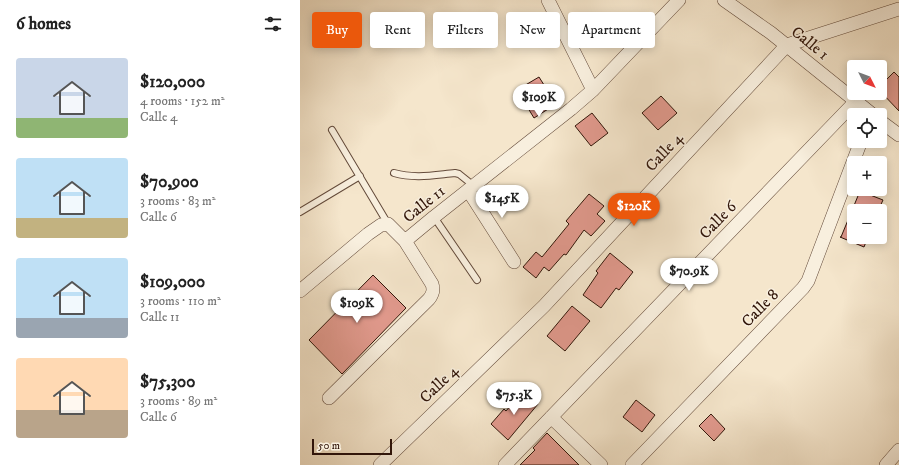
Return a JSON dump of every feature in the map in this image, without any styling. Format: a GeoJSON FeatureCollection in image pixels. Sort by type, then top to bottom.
{"type":"FeatureCollection","features":[{"type":"Feature","properties":{"kind":"street"},"geometry":{"type":"LineString","coordinates":[[548,0],[593,90]]}},
{"type":"Feature","properties":{"kind":"street","name":"Calle 11"},"geometry":{"type":"LineString","coordinates":[[405,241],[593,90],[679,0]]}},
{"type":"Feature","properties":{"kind":"street","name":"Calle 1"},"geometry":{"type":"LineString","coordinates":[[724,0],[787,45],[863,108]]}},
{"type":"Feature","properties":{"kind":"street","name":"Calle 4"},"geometry":{"type":"LineString","coordinates":[[380,465],[544,306],[787,45],[899,9]]}},
{"type":"Feature","properties":{"kind":"street","name":"Calle 6"},"geometry":{"type":"LineString","coordinates":[[505,465],[855,102]]}},
{"type":"Feature","properties":{"kind":"street","name":"Calle 1"},"geometry":{"type":"LineString","coordinates":[[887,126],[899,135]]}},
{"type":"Feature","properties":{"kind":"street","name":"Calle 8"},"geometry":{"type":"LineString","coordinates":[[632,465],[803,288],[811,274],[858,148]]}},
{"type":"Feature","properties":{"kind":"street"},"geometry":{"type":"LineString","coordinates":[[471,188],[514,262]]}},
{"type":"Feature","properties":{"kind":"street"},"geometry":{"type":"LineString","coordinates":[[300,291],[368,234],[381,225],[388,224],[405,241],[432,284],[432,296],[329,398]]}},
{"type":"Feature","properties":{"kind":"street"},"geometry":{"type":"LineString","coordinates":[[551,417],[601,465]]}},
{"type":"Feature","properties":{"kind":"street"},"geometry":{"type":"LineString","coordinates":[[886,465],[899,450]]}},
{"type":"Feature","properties":{"kind":"lane"},"geometry":{"type":"LineString","coordinates":[[332,130],[388,224]]}},
{"type":"Feature","properties":{"kind":"lane"},"geometry":{"type":"LineString","coordinates":[[394,173],[406,176],[427,176],[455,173],[459,174],[471,188]]}},
{"type":"Feature","properties":{"kind":"lane"},"geometry":{"type":"LineString","coordinates":[[300,212],[360,176]]}},
{"type":"Feature","properties":{"kind":"lane"},"geometry":{"type":"LineString","coordinates":[[434,217],[477,280]]}},
{"type":"Feature","properties":{"kind":"building"},"geometry":{"type":"Polygon","coordinates":[[[894,72],[899,77],[899,111],[887,98],[887,79],[894,72]]]}},
{"type":"Feature","properties":{"kind":"building"},"geometry":{"type":"Polygon","coordinates":[[[539,77],[556,104],[534,118],[517,90],[539,77]]]}},
{"type":"Feature","properties":{"kind":"building"},"geometry":{"type":"Polygon","coordinates":[[[661,96],[677,113],[658,130],[642,113],[661,96]]]}},
{"type":"Feature","properties":{"kind":"building"},"geometry":{"type":"Polygon","coordinates":[[[592,113],[608,133],[591,146],[575,126],[592,113]]]}},
{"type":"Feature","properties":{"kind":"building"},"geometry":{"type":"Polygon","coordinates":[[[589,194],[604,206],[597,214],[605,221],[591,236],[584,230],[566,255],[564,254],[549,271],[544,267],[536,278],[523,267],[536,252],[542,257],[569,224],[566,221],[589,194]]]}},
{"type":"Feature","properties":{"kind":"building"},"geometry":{"type":"Polygon","coordinates":[[[858,196],[873,196],[883,200],[881,204],[855,204],[858,196]]]}},
{"type":"Feature","properties":{"kind":"building"},"geometry":{"type":"Polygon","coordinates":[[[847,222],[847,240],[841,237],[847,222]]]}},
{"type":"Feature","properties":{"kind":"building"},"geometry":{"type":"Polygon","coordinates":[[[857,244],[865,244],[864,247],[857,244]]]}},
{"type":"Feature","properties":{"kind":"building"},"geometry":{"type":"Polygon","coordinates":[[[610,253],[633,272],[619,290],[616,288],[601,308],[583,295],[598,273],[596,271],[610,253]]]}},
{"type":"Feature","properties":{"kind":"building"},"geometry":{"type":"Polygon","coordinates":[[[373,275],[406,308],[342,374],[309,340],[373,275]]]}},
{"type":"Feature","properties":{"kind":"building"},"geometry":{"type":"Polygon","coordinates":[[[572,306],[590,321],[565,351],[547,336],[572,306]]]}},
{"type":"Feature","properties":{"kind":"building"},"geometry":{"type":"Polygon","coordinates":[[[522,392],[538,404],[508,440],[491,424],[504,409],[506,411],[522,392]]]}},
{"type":"Feature","properties":{"kind":"building"},"geometry":{"type":"Polygon","coordinates":[[[636,400],[655,415],[642,432],[623,417],[636,400]]]}},
{"type":"Feature","properties":{"kind":"building"},"geometry":{"type":"Polygon","coordinates":[[[711,414],[725,429],[714,441],[699,426],[711,414]]]}},
{"type":"Feature","properties":{"kind":"building"},"geometry":{"type":"Polygon","coordinates":[[[547,433],[579,465],[520,465],[535,450],[533,448],[547,433]]]}}]}
